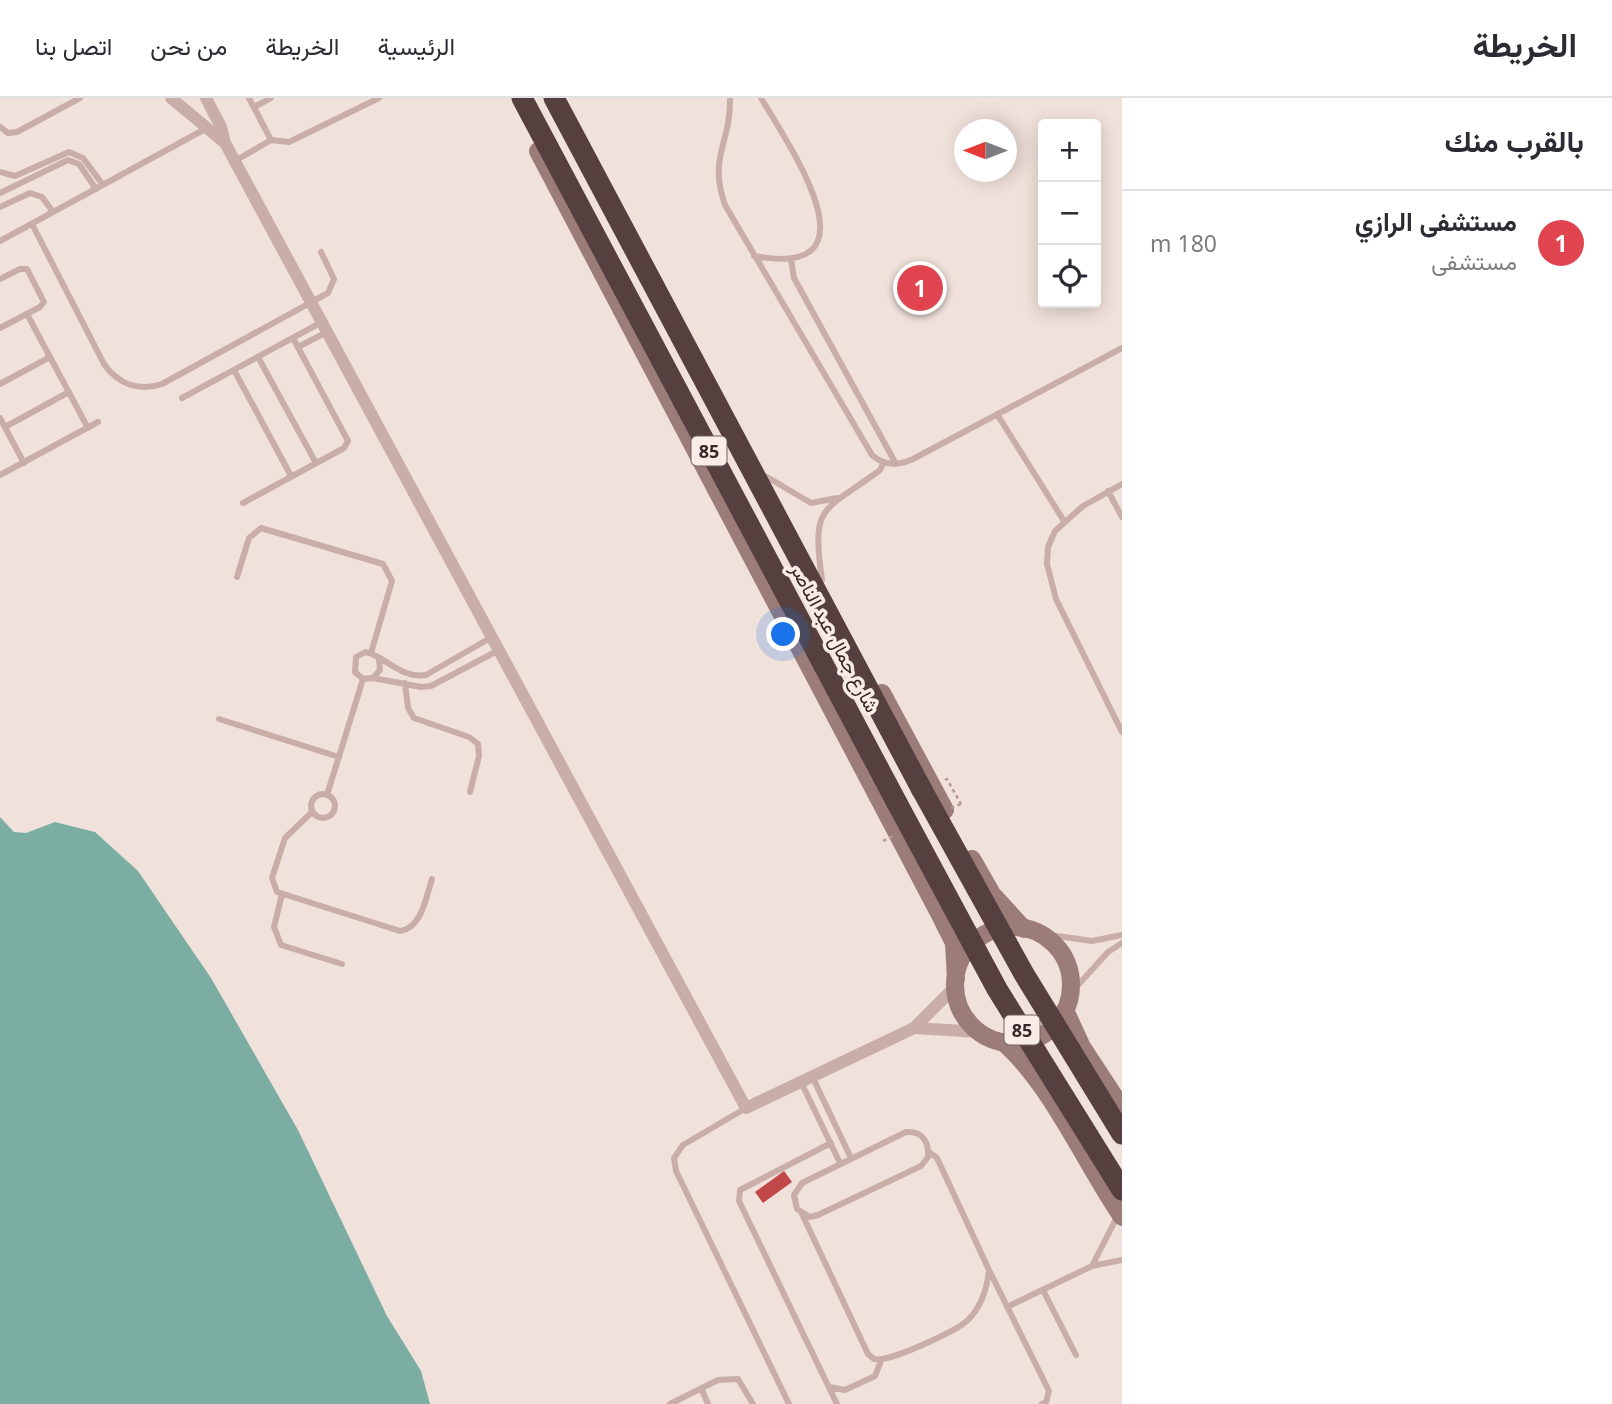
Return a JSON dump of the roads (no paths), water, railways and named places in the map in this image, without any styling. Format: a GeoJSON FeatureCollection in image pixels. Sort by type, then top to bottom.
{"type":"FeatureCollection","features":[{"type":"Feature","properties":{"kind":"highway","name":"شارع جمال عبد الناصر"},"geometry":{"type":"LineString","coordinates":[[522,98],[997,989],[1122,1190]]}},
{"type":"Feature","properties":{"kind":"highway","name":"شارع جمال عبد الناصر"},"geometry":{"type":"LineString","coordinates":[[554,98],[954,852],[1024,974],[1122,1134]]}},
{"type":"Feature","properties":{"kind":"main road"},"geometry":{"type":"LineString","coordinates":[[510,98],[934,902],[954,943],[956,983],[961,1009],[980,1032],[1003,1042],[1020,1058],[1120,1215]]}},
{"type":"Feature","properties":{"kind":"main road"},"geometry":{"type":"LineString","coordinates":[[566,98],[992,894],[1030,931],[1049,940],[1062,955],[1069,974],[1067,1002],[1082,1047],[1122,1108]]}},
{"type":"Feature","properties":{"kind":"main road"},"geometry":{"type":"LineString","coordinates":[[956,983],[963,957],[979,939],[1000,929],[1030,931]]}},
{"type":"Feature","properties":{"kind":"main road"},"geometry":{"type":"LineString","coordinates":[[1003,1042],[1026,1042],[1052,1028],[1067,1002]]}},
{"type":"Feature","properties":{"kind":"street"},"geometry":{"type":"LineString","coordinates":[[175,102],[190,98]]}},
{"type":"Feature","properties":{"kind":"street"},"geometry":{"type":"LineString","coordinates":[[206,98],[221,127],[225,143],[746,1108],[914,1028],[956,983]]}},
{"type":"Feature","properties":{"kind":"street"},"geometry":{"type":"LineString","coordinates":[[175,102],[225,143]]}},
{"type":"Feature","properties":{"kind":"street"},"geometry":{"type":"LineString","coordinates":[[914,1028],[980,1032]]}},
{"type":"Feature","properties":{"kind":"lane"},"geometry":{"type":"LineString","coordinates":[[0,127],[9,133],[17,132],[80,98]]}},
{"type":"Feature","properties":{"kind":"lane"},"geometry":{"type":"LineString","coordinates":[[249,98],[271,141]]}},
{"type":"Feature","properties":{"kind":"lane"},"geometry":{"type":"LineString","coordinates":[[254,107],[271,98]]}},
{"type":"Feature","properties":{"kind":"lane"},"geometry":{"type":"LineString","coordinates":[[235,161],[271,141],[289,142],[379,98]]}},
{"type":"Feature","properties":{"kind":"lane"},"geometry":{"type":"LineString","coordinates":[[730,98],[717,181],[725,205],[872,455],[884,463],[896,464],[913,459],[1122,348]]}},
{"type":"Feature","properties":{"kind":"lane"},"geometry":{"type":"LineString","coordinates":[[754,256],[791,260],[800,258],[816,246],[822,226],[801,166],[761,98]]}},
{"type":"Feature","properties":{"kind":"lane"},"geometry":{"type":"LineString","coordinates":[[0,241],[207,128]]}},
{"type":"Feature","properties":{"kind":"lane"},"geometry":{"type":"LineString","coordinates":[[0,172],[15,176],[69,152],[83,158],[103,185]]}},
{"type":"Feature","properties":{"kind":"lane"},"geometry":{"type":"LineString","coordinates":[[0,193],[68,160],[79,164],[96,189]]}},
{"type":"Feature","properties":{"kind":"lane"},"geometry":{"type":"LineString","coordinates":[[0,207],[30,193],[42,197],[53,212]]}},
{"type":"Feature","properties":{"kind":"lane"},"geometry":{"type":"LineString","coordinates":[[32,224],[104,364],[115,377],[129,385],[146,388],[162,384],[328,293],[334,284],[321,252]]}},
{"type":"Feature","properties":{"kind":"lane"},"geometry":{"type":"LineString","coordinates":[[791,260],[794,278],[896,464]]}},
{"type":"Feature","properties":{"kind":"lane"},"geometry":{"type":"LineString","coordinates":[[0,279],[20,269],[27,269],[44,302],[0,328]]}},
{"type":"Feature","properties":{"kind":"lane"},"geometry":{"type":"LineString","coordinates":[[27,314],[88,428]]}},
{"type":"Feature","properties":{"kind":"lane"},"geometry":{"type":"LineString","coordinates":[[183,398],[293,338],[325,327]]}},
{"type":"Feature","properties":{"kind":"lane"},"geometry":{"type":"LineString","coordinates":[[298,347],[325,327]]}},
{"type":"Feature","properties":{"kind":"lane"},"geometry":{"type":"LineString","coordinates":[[243,503],[345,448],[348,437],[293,338]]}},
{"type":"Feature","properties":{"kind":"lane"},"geometry":{"type":"LineString","coordinates":[[0,384],[50,357]]}},
{"type":"Feature","properties":{"kind":"lane"},"geometry":{"type":"LineString","coordinates":[[258,357],[316,463]]}},
{"type":"Feature","properties":{"kind":"lane"},"geometry":{"type":"LineString","coordinates":[[234,370],[291,476]]}},
{"type":"Feature","properties":{"kind":"lane"},"geometry":{"type":"LineString","coordinates":[[5,427],[69,392]]}},
{"type":"Feature","properties":{"kind":"lane"},"geometry":{"type":"LineString","coordinates":[[998,414],[1064,522]]}},
{"type":"Feature","properties":{"kind":"lane"},"geometry":{"type":"LineString","coordinates":[[0,418],[23,463]]}},
{"type":"Feature","properties":{"kind":"lane"},"geometry":{"type":"LineString","coordinates":[[0,475],[98,422]]}},
{"type":"Feature","properties":{"kind":"lane"},"geometry":{"type":"LineString","coordinates":[[822,580],[817,542],[818,522],[825,510],[880,470],[884,463]]}},
{"type":"Feature","properties":{"kind":"lane"},"geometry":{"type":"LineString","coordinates":[[767,477],[811,503],[825,503],[842,496]]}},
{"type":"Feature","properties":{"kind":"lane"},"geometry":{"type":"LineString","coordinates":[[1122,484],[1064,522],[1055,531],[1048,547],[1049,582],[1122,732]]}},
{"type":"Feature","properties":{"kind":"lane"},"geometry":{"type":"LineString","coordinates":[[1108,491],[1122,517]]}},
{"type":"Feature","properties":{"kind":"lane"},"geometry":{"type":"LineString","coordinates":[[237,577],[249,538],[261,528],[383,564],[392,581],[370,653]]}},
{"type":"Feature","properties":{"kind":"lane"},"geometry":{"type":"LineString","coordinates":[[492,637],[426,676],[405,672],[370,653],[360,654],[354,662],[355,672],[363,679],[431,686],[499,650]]}},
{"type":"Feature","properties":{"kind":"lane"},"geometry":{"type":"LineString","coordinates":[[373,678],[380,670],[379,659]]}},
{"type":"Feature","properties":{"kind":"lane"},"geometry":{"type":"LineString","coordinates":[[327,795],[363,679]]}},
{"type":"Feature","properties":{"kind":"lane"},"geometry":{"type":"LineString","coordinates":[[405,683],[408,708],[414,718],[469,737],[478,744],[479,755],[470,792]]}},
{"type":"Feature","properties":{"kind":"lane"},"geometry":{"type":"LineString","coordinates":[[219,719],[339,757]]}},
{"type":"Feature","properties":{"kind":"lane"},"geometry":{"type":"LineString","coordinates":[[312,812],[319,818],[332,814],[335,806],[327,795]]}},
{"type":"Feature","properties":{"kind":"lane"},"geometry":{"type":"LineString","coordinates":[[327,795],[314,798],[312,812],[289,831],[282,844],[272,883],[282,894],[400,931],[413,926],[417,920],[432,879]]}},
{"type":"Feature","properties":{"kind":"lane"},"geometry":{"type":"LineString","coordinates":[[282,894],[274,927],[281,945],[342,964]]}},
{"type":"Feature","properties":{"kind":"lane"},"geometry":{"type":"LineString","coordinates":[[1030,931],[1092,941],[1122,935]]}},
{"type":"Feature","properties":{"kind":"lane"},"geometry":{"type":"LineString","coordinates":[[1067,1002],[1108,952],[1122,943]]}},
{"type":"Feature","properties":{"kind":"lane"},"geometry":{"type":"LineString","coordinates":[[807,1079],[840,1163]]}},
{"type":"Feature","properties":{"kind":"lane"},"geometry":{"type":"LineString","coordinates":[[807,1079],[851,1158]]}},
{"type":"Feature","properties":{"kind":"lane"},"geometry":{"type":"LineString","coordinates":[[746,1108],[683,1145],[674,1158],[676,1171],[789,1404]]}},
{"type":"Feature","properties":{"kind":"lane"},"geometry":{"type":"LineString","coordinates":[[802,1214],[818,1215],[921,1166],[926,1162],[928,1151],[924,1138],[912,1132],[840,1163],[796,1189],[795,1202],[868,1354],[881,1361]]}},
{"type":"Feature","properties":{"kind":"lane"},"geometry":{"type":"LineString","coordinates":[[831,1143],[740,1190],[739,1201],[837,1404]]}},
{"type":"Feature","properties":{"kind":"lane"},"geometry":{"type":"LineString","coordinates":[[928,1151],[937,1158],[1049,1391],[1046,1402],[1042,1404]]}},
{"type":"Feature","properties":{"kind":"lane"},"geometry":{"type":"LineString","coordinates":[[1092,1266],[1120,1215]]}},
{"type":"Feature","properties":{"kind":"lane"},"geometry":{"type":"LineString","coordinates":[[1007,1307],[1092,1266],[1122,1261]]}},
{"type":"Feature","properties":{"kind":"lane"},"geometry":{"type":"LineString","coordinates":[[829,1387],[845,1390],[875,1376],[881,1361],[967,1321],[983,1298],[989,1270]]}},
{"type":"Feature","properties":{"kind":"lane"},"geometry":{"type":"LineString","coordinates":[[1043,1290],[1076,1355]]}},
{"type":"Feature","properties":{"kind":"lane"},"geometry":{"type":"LineString","coordinates":[[670,1404],[718,1380],[738,1379],[753,1404]]}},
{"type":"Feature","properties":{"kind":"lane"},"geometry":{"type":"LineString","coordinates":[[701,1388],[708,1404]]}},
{"type":"Feature","properties":{"kind":"water"},"geometry":{"type":"Polygon","coordinates":[[[0,817],[14,832],[26,833],[55,822],[95,832],[138,871],[211,978],[298,1130],[387,1316],[421,1371],[430,1404],[0,1404],[0,817]]]}},
{"type":"Feature","properties":{"kind":"place","name":"مستشفى الرازي"},"geometry":{"type":"Point","coordinates":[920,288]}}]}
